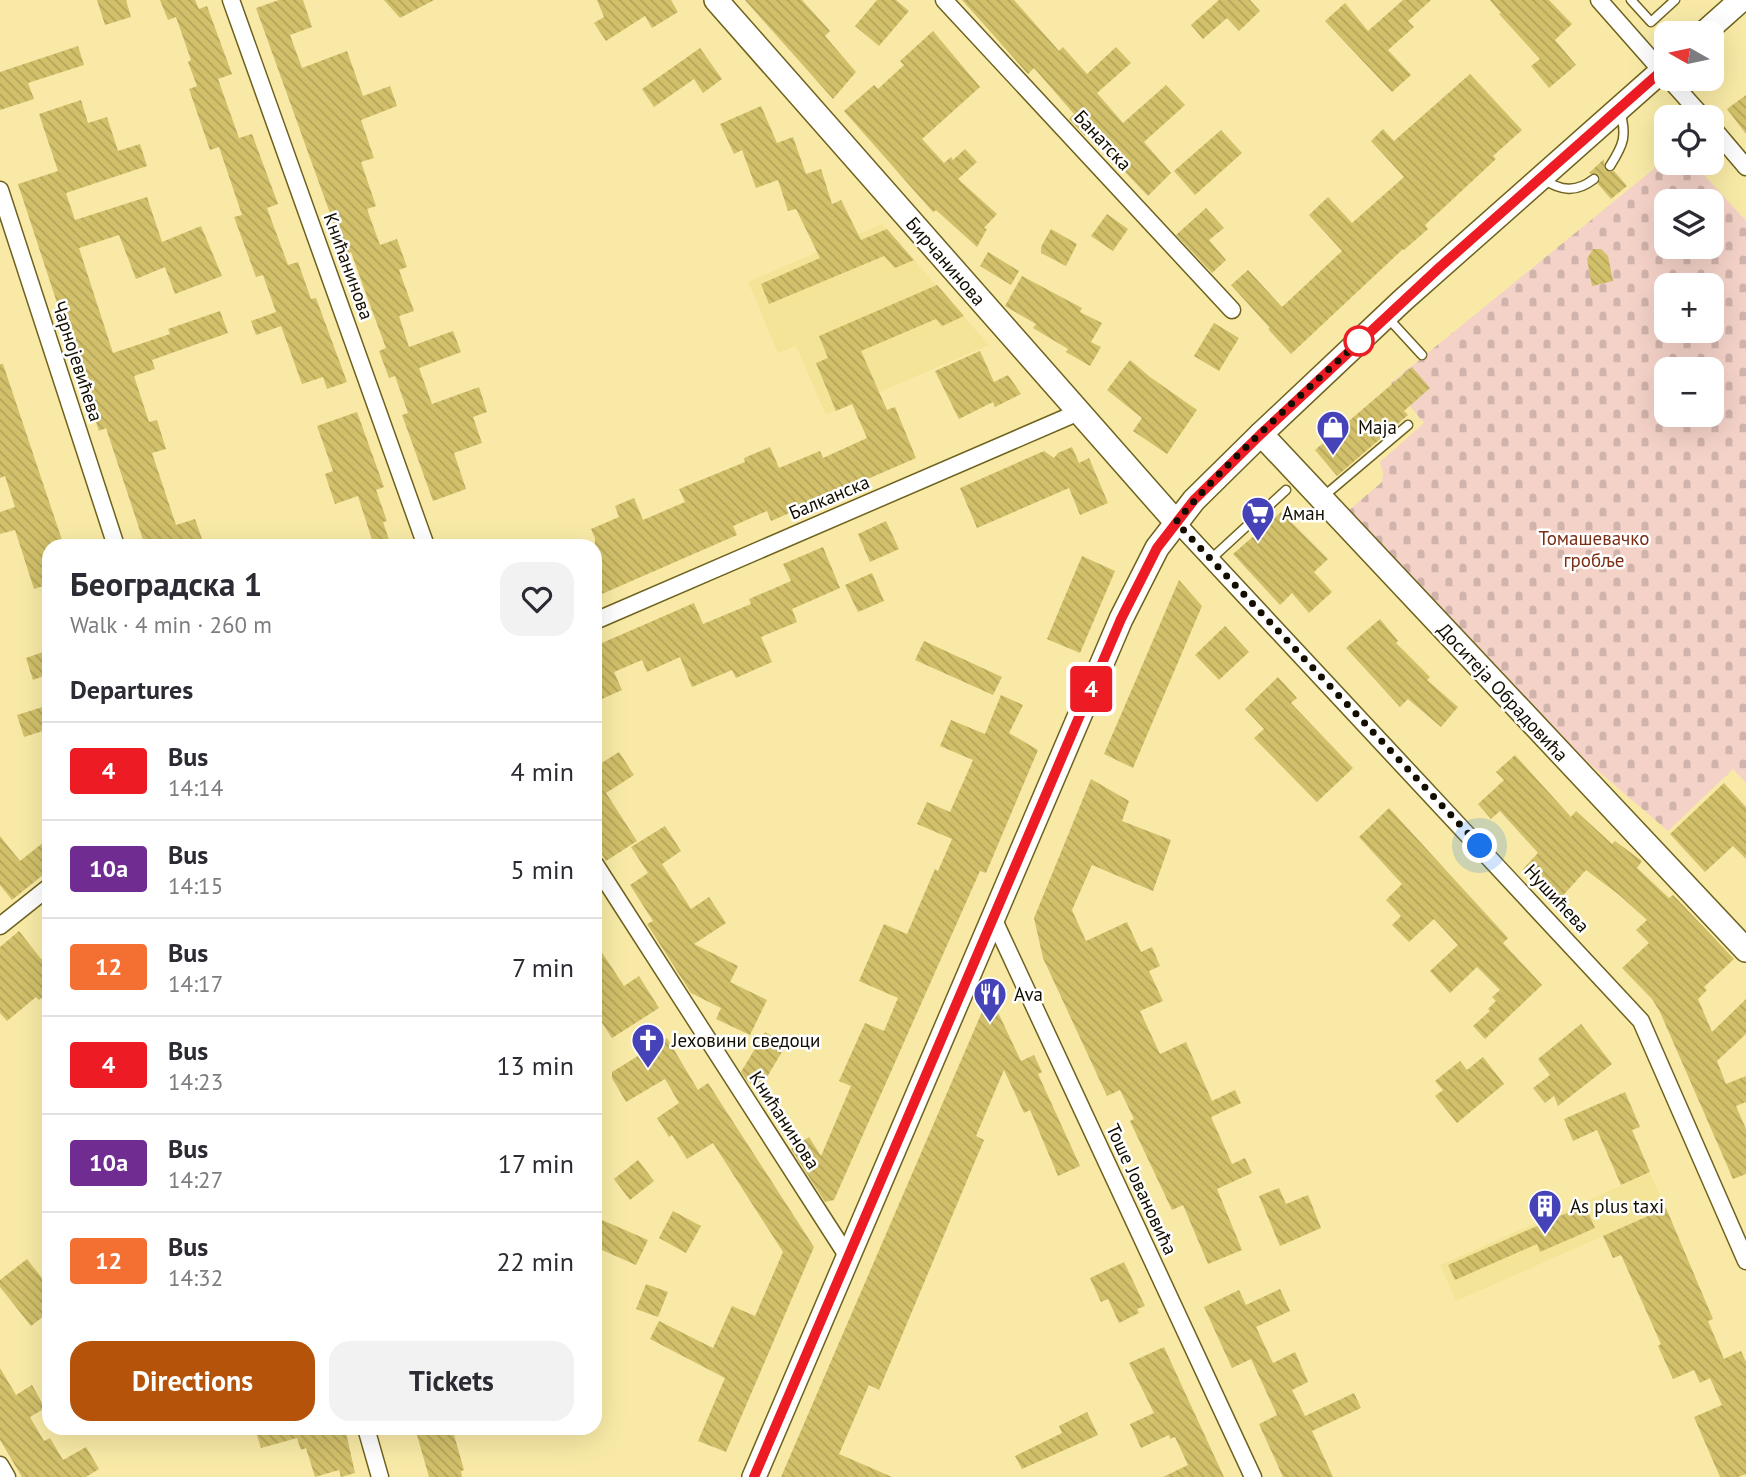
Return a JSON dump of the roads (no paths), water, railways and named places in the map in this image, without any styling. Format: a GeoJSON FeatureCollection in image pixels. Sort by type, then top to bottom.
{"type":"FeatureCollection","features":[{"type":"Feature","properties":{"kind":"main road","name":"Бирчанинова"},"geometry":{"type":"LineString","coordinates":[[716,0],[1176,522]]}},
{"type":"Feature","properties":{"kind":"main road"},"geometry":{"type":"LineString","coordinates":[[1717,21],[1741,0]]}},
{"type":"Feature","properties":{"kind":"main road"},"geometry":{"type":"LineString","coordinates":[[754,1477],[1121,619],[1157,548],[1194,500],[1386,316],[1619,108],[1654,82]]}},
{"type":"Feature","properties":{"kind":"main road","name":"Доситеја Обрадовића"},"geometry":{"type":"LineString","coordinates":[[1261,434],[1746,950]]}},
{"type":"Feature","properties":{"kind":"street","name":"Книћанинова"},"geometry":{"type":"LineString","coordinates":[[231,0],[424,539]]}},
{"type":"Feature","properties":{"kind":"street","name":"Банатска"},"geometry":{"type":"LineString","coordinates":[[944,0],[1232,310]]}},
{"type":"Feature","properties":{"kind":"street"},"geometry":{"type":"LineString","coordinates":[[1604,2],[1654,59]]}},
{"type":"Feature","properties":{"kind":"street"},"geometry":{"type":"LineString","coordinates":[[1681,91],[1693,105]]}},
{"type":"Feature","properties":{"kind":"street"},"geometry":{"type":"LineString","coordinates":[[1724,141],[1746,167]]}},
{"type":"Feature","properties":{"kind":"street","name":"Чарнојевићева"},"geometry":{"type":"LineString","coordinates":[[0,190],[114,539]]}},
{"type":"Feature","properties":{"kind":"street","name":"Балканска"},"geometry":{"type":"LineString","coordinates":[[602,618],[1079,412]]}},
{"type":"Feature","properties":{"kind":"street","name":"Нушићева"},"geometry":{"type":"LineString","coordinates":[[1176,522],[1641,1021],[1746,1261]]}},
{"type":"Feature","properties":{"kind":"street","name":"Книћанинова"},"geometry":{"type":"LineString","coordinates":[[602,875],[848,1257]]}},
{"type":"Feature","properties":{"kind":"street"},"geometry":{"type":"LineString","coordinates":[[0,926],[42,893]]}},
{"type":"Feature","properties":{"kind":"street","name":"Тоше Јовановића"},"geometry":{"type":"LineString","coordinates":[[993,918],[1253,1477]]}},
{"type":"Feature","properties":{"kind":"street"},"geometry":{"type":"LineString","coordinates":[[368,1435],[380,1477]]}},
{"type":"Feature","properties":{"kind":"street"},"geometry":{"type":"LineString","coordinates":[[0,1465],[8,1477]]}},
{"type":"Feature","properties":{"kind":"lane"},"geometry":{"type":"LineString","coordinates":[[1631,0],[1651,22],[1675,0]]}},
{"type":"Feature","properties":{"kind":"lane"},"geometry":{"type":"LineString","coordinates":[[1610,166],[1624,141],[1625,127],[1619,108]]}},
{"type":"Feature","properties":{"kind":"lane"},"geometry":{"type":"LineString","coordinates":[[1541,177],[1557,188],[1566,190],[1586,185],[1594,179]]}},
{"type":"Feature","properties":{"kind":"lane"},"geometry":{"type":"LineString","coordinates":[[1386,316],[1422,355]]}},
{"type":"Feature","properties":{"kind":"lane"},"geometry":{"type":"LineString","coordinates":[[1321,498],[1408,425]]}},
{"type":"Feature","properties":{"kind":"lane"},"geometry":{"type":"LineString","coordinates":[[1211,559],[1286,490]]}},
{"type":"Feature","properties":{"kind":"place","name":"Маја"},"geometry":{"type":"Point","coordinates":[1333,457]}},
{"type":"Feature","properties":{"kind":"place","name":"Аман"},"geometry":{"type":"Point","coordinates":[1258,543]}},
{"type":"Feature","properties":{"kind":"place","name":"Ava"},"geometry":{"type":"Point","coordinates":[990,1024]}},
{"type":"Feature","properties":{"kind":"place","name":"Јеховини сведоци"},"geometry":{"type":"Point","coordinates":[648,1070]}},
{"type":"Feature","properties":{"kind":"place","name":"As plus taxi"},"geometry":{"type":"Point","coordinates":[1545,1236]}},
{"type":"Feature","properties":{"kind":"park label","name":"Томашевачко гробље"},"geometry":{"type":"Point","coordinates":[1594,549]}}]}
